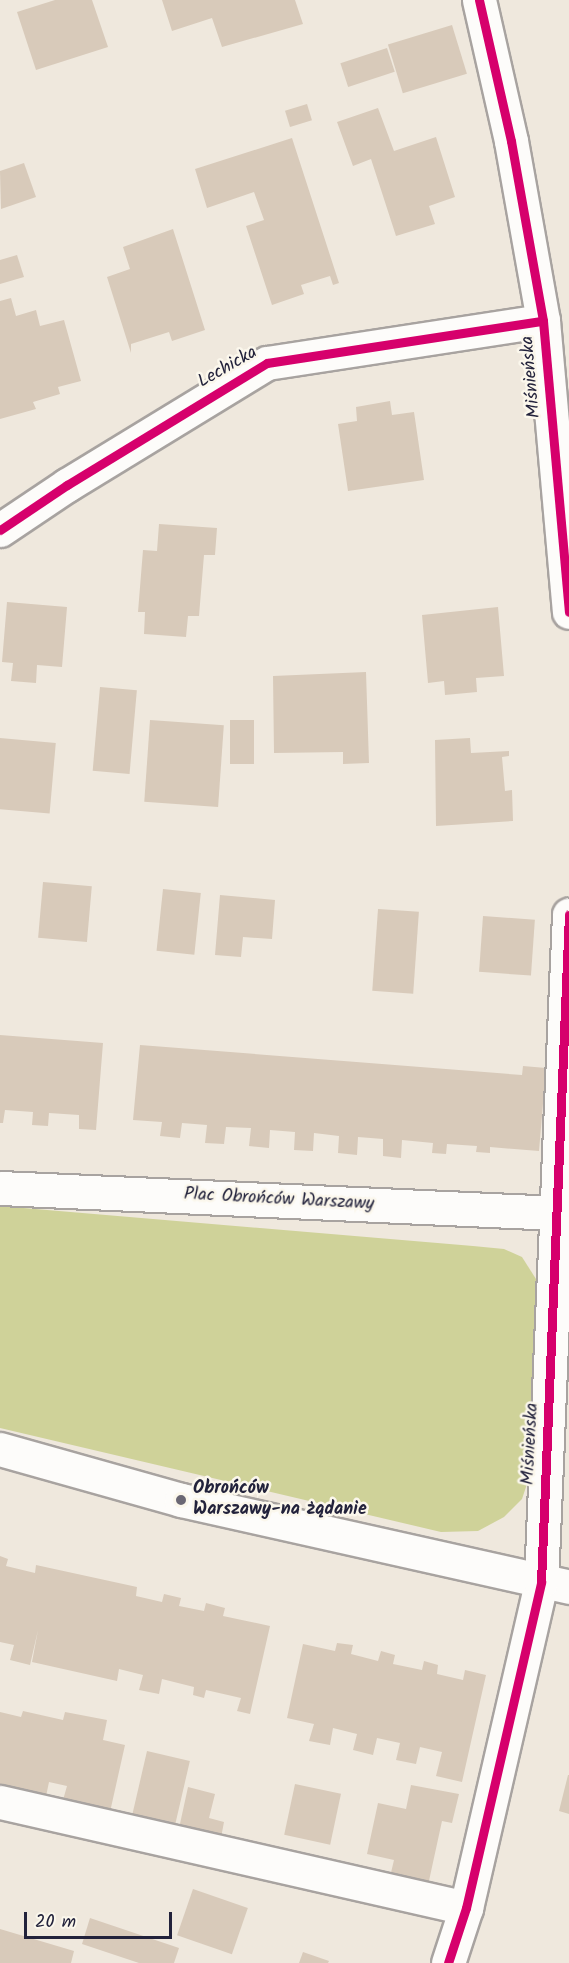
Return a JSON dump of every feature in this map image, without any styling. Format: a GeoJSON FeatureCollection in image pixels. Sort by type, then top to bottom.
{"type":"FeatureCollection","features":[{"type":"Feature","properties":{"kind":"street","name":"Miśnieńska"},"geometry":{"type":"LineString","coordinates":[[479,0],[511,141],[543,321],[569,612]]}},
{"type":"Feature","properties":{"kind":"street","name":"Lechicka"},"geometry":{"type":"LineString","coordinates":[[0,530],[67,485],[267,363],[543,321]]}},
{"type":"Feature","properties":{"kind":"street","name":"Miśnieńska"},"geometry":{"type":"LineString","coordinates":[[448,1963],[466,1908],[555,1585],[558,1213],[569,915]]}},
{"type":"Feature","properties":{"kind":"street","name":"Plac Obrońców Warszawy"},"geometry":{"type":"LineString","coordinates":[[0,1188],[558,1213]]}},
{"type":"Feature","properties":{"kind":"street"},"geometry":{"type":"LineString","coordinates":[[0,1449],[160,1494],[555,1585]]}},
{"type":"Feature","properties":{"kind":"street"},"geometry":{"type":"LineString","coordinates":[[0,1802],[466,1908]]}},
{"type":"Feature","properties":{"kind":"green space"},"geometry":{"type":"Polygon","coordinates":[[[0,1206],[504,1249],[522,1257],[543,1290],[529,1478],[522,1499],[504,1517],[478,1531],[441,1532],[0,1428],[0,1206]]]}},
{"type":"Feature","properties":{"kind":"building"},"geometry":{"type":"Polygon","coordinates":[[[55,0],[92,0],[108,47],[36,70],[17,12],[55,0]]]}},
{"type":"Feature","properties":{"kind":"building"},"geometry":{"type":"Polygon","coordinates":[[[162,0],[295,0],[303,24],[222,47],[212,18],[172,31],[162,0]]]}},
{"type":"Feature","properties":{"kind":"building"},"geometry":{"type":"Polygon","coordinates":[[[452,25],[467,74],[403,93],[388,45],[452,25]]]}},
{"type":"Feature","properties":{"kind":"building"},"geometry":{"type":"Polygon","coordinates":[[[387,48],[395,72],[348,87],[340,63],[387,48]]]}},
{"type":"Feature","properties":{"kind":"building"},"geometry":{"type":"Polygon","coordinates":[[[307,104],[312,120],[290,127],[285,111],[307,104]]]}},
{"type":"Feature","properties":{"kind":"building"},"geometry":{"type":"Polygon","coordinates":[[[378,108],[394,151],[436,137],[455,197],[429,206],[435,224],[396,236],[371,159],[353,166],[337,122],[378,108]]]}},
{"type":"Feature","properties":{"kind":"building"},"geometry":{"type":"Polygon","coordinates":[[[292,138],[339,283],[333,285],[330,276],[301,285],[304,294],[272,305],[246,226],[264,220],[254,192],[207,208],[195,169],[292,138]]]}},
{"type":"Feature","properties":{"kind":"building"},"geometry":{"type":"Polygon","coordinates":[[[24,163],[36,197],[1,209],[0,171],[24,163]]]}},
{"type":"Feature","properties":{"kind":"building"},"geometry":{"type":"Polygon","coordinates":[[[173,229],[205,330],[172,341],[169,332],[131,344],[131,353],[107,277],[130,269],[123,247],[173,229]]]}},
{"type":"Feature","properties":{"kind":"building"},"geometry":{"type":"Polygon","coordinates":[[[17,255],[24,277],[0,284],[0,260],[17,255]]]}},
{"type":"Feature","properties":{"kind":"building"},"geometry":{"type":"Polygon","coordinates":[[[11,298],[16,316],[36,310],[40,326],[64,320],[81,381],[58,387],[60,394],[33,402],[36,409],[0,419],[0,301],[11,298]]]}},
{"type":"Feature","properties":{"kind":"building"},"geometry":{"type":"Polygon","coordinates":[[[390,401],[392,415],[414,412],[424,480],[348,491],[338,424],[357,421],[356,407],[390,401]]]}},
{"type":"Feature","properties":{"kind":"building"},"geometry":{"type":"Polygon","coordinates":[[[159,524],[217,528],[215,555],[204,555],[199,616],[188,616],[186,637],[144,634],[145,612],[138,612],[143,550],[157,551],[159,524]]]}},
{"type":"Feature","properties":{"kind":"building"},"geometry":{"type":"Polygon","coordinates":[[[7,602],[67,607],[62,667],[37,665],[36,683],[11,681],[13,663],[2,662],[7,602]]]}},
{"type":"Feature","properties":{"kind":"building"},"geometry":{"type":"Polygon","coordinates":[[[498,607],[504,676],[476,678],[477,692],[445,695],[444,681],[428,683],[422,615],[498,607]]]}},
{"type":"Feature","properties":{"kind":"building"},"geometry":{"type":"Polygon","coordinates":[[[366,672],[369,763],[343,764],[343,752],[274,753],[273,676],[366,672]]]}},
{"type":"Feature","properties":{"kind":"building"},"geometry":{"type":"Polygon","coordinates":[[[100,687],[137,690],[130,774],[93,771],[100,687]]]}},
{"type":"Feature","properties":{"kind":"building"},"geometry":{"type":"Polygon","coordinates":[[[150,720],[224,725],[218,807],[144,802],[150,720]]]}},
{"type":"Feature","properties":{"kind":"building"},"geometry":{"type":"Polygon","coordinates":[[[230,720],[254,720],[254,764],[230,764],[230,720]]]}},
{"type":"Feature","properties":{"kind":"building"},"geometry":{"type":"Polygon","coordinates":[[[0,738],[56,743],[50,814],[0,809],[0,738]]]}},
{"type":"Feature","properties":{"kind":"building"},"geometry":{"type":"Polygon","coordinates":[[[470,738],[471,753],[509,751],[509,756],[502,757],[505,791],[512,790],[513,821],[436,826],[435,740],[470,738]]]}},
{"type":"Feature","properties":{"kind":"building"},"geometry":{"type":"Polygon","coordinates":[[[43,882],[92,886],[87,942],[38,938],[43,882]]]}},
{"type":"Feature","properties":{"kind":"building"},"geometry":{"type":"Polygon","coordinates":[[[163,889],[201,893],[194,955],[157,951],[163,889]]]}},
{"type":"Feature","properties":{"kind":"building"},"geometry":{"type":"Polygon","coordinates":[[[220,895],[275,900],[272,939],[243,937],[241,957],[215,955],[220,895]]]}},
{"type":"Feature","properties":{"kind":"building"},"geometry":{"type":"Polygon","coordinates":[[[378,909],[419,912],[413,994],[372,991],[378,909]]]}},
{"type":"Feature","properties":{"kind":"building"},"geometry":{"type":"Polygon","coordinates":[[[483,916],[535,920],[531,975],[479,972],[483,916]]]}},
{"type":"Feature","properties":{"kind":"building"},"geometry":{"type":"Polygon","coordinates":[[[0,1035],[103,1043],[96,1130],[79,1129],[79,1115],[49,1113],[48,1126],[32,1125],[33,1112],[5,1110],[3,1123],[0,1123],[0,1035]]]}},
{"type":"Feature","properties":{"kind":"building"},"geometry":{"type":"Polygon","coordinates":[[[140,1045],[522,1075],[523,1066],[546,1068],[539,1151],[490,1147],[490,1153],[476,1152],[477,1146],[447,1144],[446,1154],[432,1153],[433,1143],[402,1140],[401,1158],[383,1156],[383,1139],[358,1137],[357,1155],[338,1153],[339,1136],[314,1133],[313,1151],[294,1150],[295,1132],[270,1130],[269,1148],[249,1146],[251,1128],[226,1127],[224,1144],[205,1143],[207,1125],[182,1123],[180,1138],[160,1136],[162,1122],[133,1120],[140,1045]]]}},
{"type":"Feature","properties":{"kind":"building"},"geometry":{"type":"Polygon","coordinates":[[[0,1556],[8,1559],[6,1566],[35,1573],[36,1565],[137,1587],[136,1596],[162,1602],[164,1594],[181,1598],[179,1606],[204,1611],[206,1603],[225,1608],[223,1616],[270,1626],[250,1714],[237,1711],[241,1698],[206,1690],[204,1698],[193,1695],[194,1687],[162,1679],[159,1694],[139,1690],[143,1675],[119,1669],[117,1681],[32,1662],[38,1630],[30,1665],[10,1660],[14,1645],[0,1642],[0,1556]]]}},
{"type":"Feature","properties":{"kind":"building"},"geometry":{"type":"Polygon","coordinates":[[[337,1643],[353,1645],[351,1654],[378,1661],[381,1651],[395,1655],[393,1664],[422,1670],[424,1661],[438,1665],[437,1674],[463,1680],[465,1670],[486,1675],[462,1782],[436,1776],[442,1752],[420,1747],[416,1764],[396,1760],[400,1743],[377,1738],[373,1755],[353,1750],[357,1734],[333,1728],[330,1745],[309,1741],[314,1724],[287,1718],[303,1644],[335,1651],[337,1643]]]}},
{"type":"Feature","properties":{"kind":"building"},"geometry":{"type":"Polygon","coordinates":[[[23,1711],[63,1720],[65,1712],[107,1720],[103,1740],[125,1745],[108,1821],[63,1800],[67,1786],[49,1782],[44,1806],[0,1796],[0,1712],[21,1717],[23,1711]]]}},
{"type":"Feature","properties":{"kind":"building"},"geometry":{"type":"Polygon","coordinates":[[[147,1751],[190,1761],[173,1835],[130,1825],[147,1751]]]}},
{"type":"Feature","properties":{"kind":"building"},"geometry":{"type":"Polygon","coordinates":[[[569,1775],[569,1814],[559,1811],[569,1775]]]}},
{"type":"Feature","properties":{"kind":"building"},"geometry":{"type":"Polygon","coordinates":[[[295,1784],[341,1794],[330,1845],[284,1835],[295,1784]]]}},
{"type":"Feature","properties":{"kind":"building"},"geometry":{"type":"Polygon","coordinates":[[[411,1785],[459,1794],[452,1823],[442,1821],[427,1890],[389,1881],[394,1860],[367,1854],[378,1803],[406,1809],[411,1785]]]}},
{"type":"Feature","properties":{"kind":"building"},"geometry":{"type":"Polygon","coordinates":[[[188,1787],[215,1794],[209,1818],[224,1822],[220,1843],[178,1833],[188,1787]]]}},
{"type":"Feature","properties":{"kind":"building"},"geometry":{"type":"Polygon","coordinates":[[[193,1889],[248,1908],[232,1954],[177,1935],[193,1889]]]}},
{"type":"Feature","properties":{"kind":"building"},"geometry":{"type":"Polygon","coordinates":[[[90,1918],[179,1948],[174,1963],[139,1963],[82,1944],[90,1918]]]}},
{"type":"Feature","properties":{"kind":"building"},"geometry":{"type":"Polygon","coordinates":[[[0,1929],[74,1951],[71,1963],[0,1963],[0,1929]]]}},
{"type":"Feature","properties":{"kind":"building"},"geometry":{"type":"Polygon","coordinates":[[[303,1952],[329,1961],[328,1963],[299,1963],[303,1952]]]}},
{"type":"Feature","properties":{"kind":"cycle path"},"geometry":{"type":"LineString","coordinates":[[479,0],[511,141],[543,321],[569,612]]}},
{"type":"Feature","properties":{"kind":"cycle path"},"geometry":{"type":"LineString","coordinates":[[0,530],[67,485],[267,363],[543,321]]}},
{"type":"Feature","properties":{"kind":"cycle path"},"geometry":{"type":"LineString","coordinates":[[448,1963],[466,1908],[541,1582],[569,915]]}},
{"type":"Feature","properties":{"kind":"place","name":"Obrońców Warszawy-na żądanie"},"geometry":{"type":"Point","coordinates":[181,1500]}}]}
